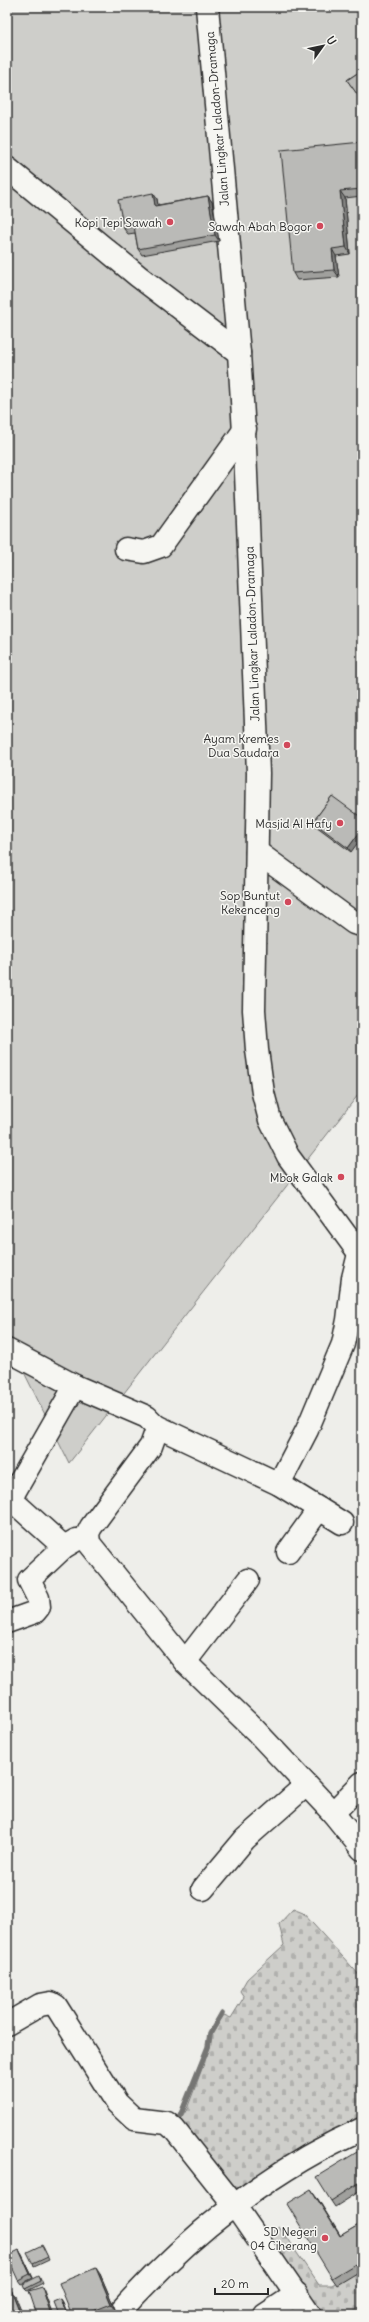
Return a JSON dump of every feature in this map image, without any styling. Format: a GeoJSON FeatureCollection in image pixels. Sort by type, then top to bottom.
{"type":"FeatureCollection","features":[{"type":"Feature","properties":{"kind":"street","name":"Jalan Lingkar Laladon-Dramaga"},"geometry":{"type":"LineString","coordinates":[[207,7],[239,353],[244,429],[258,773],[254,1010],[263,1093],[270,1120],[288,1156],[361,1250]]}},
{"type":"Feature","properties":{"kind":"street"},"geometry":{"type":"LineString","coordinates":[[7,168],[138,276],[239,353]]}},
{"type":"Feature","properties":{"kind":"street"},"geometry":{"type":"LineString","coordinates":[[126,549],[144,552],[161,546],[244,429]]}},
{"type":"Feature","properties":{"kind":"street"},"geometry":{"type":"LineString","coordinates":[[257,852],[354,923],[358,924],[362,920]]}},
{"type":"Feature","properties":{"kind":"street"},"geometry":{"type":"LineString","coordinates":[[279,1484],[307,1430],[343,1344],[361,1250]]}},
{"type":"Feature","properties":{"kind":"street"},"geometry":{"type":"LineString","coordinates":[[7,1350],[75,1386],[147,1418],[156,1426],[279,1484],[342,1523]]}},
{"type":"Feature","properties":{"kind":"street"},"geometry":{"type":"LineString","coordinates":[[64,1547],[16,1504],[12,1496],[75,1386]]}},
{"type":"Feature","properties":{"kind":"street"},"geometry":{"type":"LineString","coordinates":[[7,1622],[35,1612],[39,1607],[38,1598],[29,1580],[64,1547],[88,1533],[96,1518],[151,1446],[156,1432],[156,1426]]}},
{"type":"Feature","properties":{"kind":"street"},"geometry":{"type":"LineString","coordinates":[[288,1552],[319,1509]]}},
{"type":"Feature","properties":{"kind":"street"},"geometry":{"type":"LineString","coordinates":[[88,1533],[92,1547],[185,1662],[255,1730],[333,1813],[362,1849]]}},
{"type":"Feature","properties":{"kind":"street"},"geometry":{"type":"LineString","coordinates":[[185,1662],[248,1580]]}},
{"type":"Feature","properties":{"kind":"street"},"geometry":{"type":"LineString","coordinates":[[333,1813],[362,1783]]}},
{"type":"Feature","properties":{"kind":"street"},"geometry":{"type":"LineString","coordinates":[[203,1889],[245,1839],[306,1785]]}},
{"type":"Feature","properties":{"kind":"street"},"geometry":{"type":"LineString","coordinates":[[7,2024],[40,2005],[51,2003],[56,2006],[117,2103],[134,2120],[167,2123],[235,2206],[310,2315]]}},
{"type":"Feature","properties":{"kind":"street"},"geometry":{"type":"LineString","coordinates":[[117,2315],[139,2290],[175,2255],[235,2206],[274,2177],[322,2148],[362,2129]]}},
{"type":"Feature","properties":{"kind":"street"},"geometry":{"type":"LineString","coordinates":[[265,2315],[297,2294]]}},
{"type":"Feature","properties":{"kind":"green space"},"geometry":{"type":"Polygon","coordinates":[[[15,7],[362,7],[362,1090],[69,1463],[7,1338],[7,9],[15,7]]]}},
{"type":"Feature","properties":{"kind":"green space"},"geometry":{"type":"Polygon","coordinates":[[[293,1909],[303,1913],[362,1978],[362,2125],[231,2197],[177,2126],[187,2109],[210,2047],[212,2034],[224,2015],[231,2018],[244,1997],[240,1991],[247,1979],[284,1945],[279,1924],[293,1909]]]}},
{"type":"Feature","properties":{"kind":"green space"},"geometry":{"type":"Polygon","coordinates":[[[279,2227],[319,2285],[332,2285],[362,2265],[362,2315],[289,2315],[279,2300],[289,2294],[254,2244],[279,2227]]]}},
{"type":"Feature","properties":{"kind":"building"},"geometry":{"type":"Polygon","coordinates":[[[362,70],[362,91],[357,94],[347,80],[362,70]]]}},
{"type":"Feature","properties":{"kind":"building","name":"Sawah Abah Bogor"},"geometry":{"type":"Polygon","coordinates":[[[362,142],[362,189],[340,191],[346,247],[332,249],[334,270],[293,273],[281,150],[362,142]]]}},
{"type":"Feature","properties":{"kind":"building","name":"Kopi Tepi Sawah"},"geometry":{"type":"Polygon","coordinates":[[[153,193],[155,206],[208,196],[215,235],[138,249],[134,226],[124,229],[118,200],[153,193]]]}},
{"type":"Feature","properties":{"kind":"building","name":"Masjid Al Hafy"},"geometry":{"type":"Polygon","coordinates":[[[332,796],[362,818],[362,829],[348,848],[313,822],[332,796]]]}},
{"type":"Feature","properties":{"kind":"building"},"geometry":{"type":"Polygon","coordinates":[[[362,2149],[362,2181],[331,2201],[316,2177],[362,2149]]]}},
{"type":"Feature","properties":{"kind":"building","name":"SD Negeri 04 Ciherang"},"geometry":{"type":"Polygon","coordinates":[[[311,2189],[340,2236],[362,2223],[362,2260],[332,2278],[287,2204],[311,2189]]]}},
{"type":"Feature","properties":{"kind":"building"},"geometry":{"type":"Polygon","coordinates":[[[42,2245],[48,2257],[33,2264],[27,2252],[42,2245]]]}},
{"type":"Feature","properties":{"kind":"building"},"geometry":{"type":"Polygon","coordinates":[[[19,2250],[30,2274],[18,2280],[7,2256],[19,2250]]]}},
{"type":"Feature","properties":{"kind":"building"},"geometry":{"type":"Polygon","coordinates":[[[96,2268],[111,2304],[83,2315],[72,2315],[59,2283],[96,2268]]]}},
{"type":"Feature","properties":{"kind":"building"},"geometry":{"type":"Polygon","coordinates":[[[39,2276],[41,2281],[25,2289],[23,2284],[39,2276]]]}},
{"type":"Feature","properties":{"kind":"building"},"geometry":{"type":"Polygon","coordinates":[[[42,2287],[51,2315],[37,2315],[29,2291],[42,2287]]]}},
{"type":"Feature","properties":{"kind":"building"},"geometry":{"type":"Polygon","coordinates":[[[11,2290],[21,2315],[7,2315],[7,2292],[11,2290]]]}},
{"type":"Feature","properties":{"kind":"building"},"geometry":{"type":"Polygon","coordinates":[[[61,2299],[67,2315],[59,2315],[54,2302],[61,2299]]]}},
{"type":"Feature","properties":{"kind":"waterway"},"geometry":{"type":"LineString","coordinates":[[179,2119],[208,2047],[210,2034],[222,2013]]}},
{"type":"Feature","properties":{"kind":"place","name":"Kopi Tepi Sawah"},"geometry":{"type":"Point","coordinates":[170,222]}},
{"type":"Feature","properties":{"kind":"place","name":"Sawah Abah Bogor"},"geometry":{"type":"Point","coordinates":[320,226]}},
{"type":"Feature","properties":{"kind":"place","name":"Ayam Kremes Dua Saudara"},"geometry":{"type":"Point","coordinates":[287,745]}},
{"type":"Feature","properties":{"kind":"place","name":"Masjid Al Hafy"},"geometry":{"type":"Point","coordinates":[340,823]}},
{"type":"Feature","properties":{"kind":"place","name":"Sop Buntut Kekenceng"},"geometry":{"type":"Point","coordinates":[288,902]}},
{"type":"Feature","properties":{"kind":"place","name":"Mbok Galak"},"geometry":{"type":"Point","coordinates":[341,1177]}},
{"type":"Feature","properties":{"kind":"place","name":"SD Negeri 04 Ciherang"},"geometry":{"type":"Point","coordinates":[325,2238]}}]}
